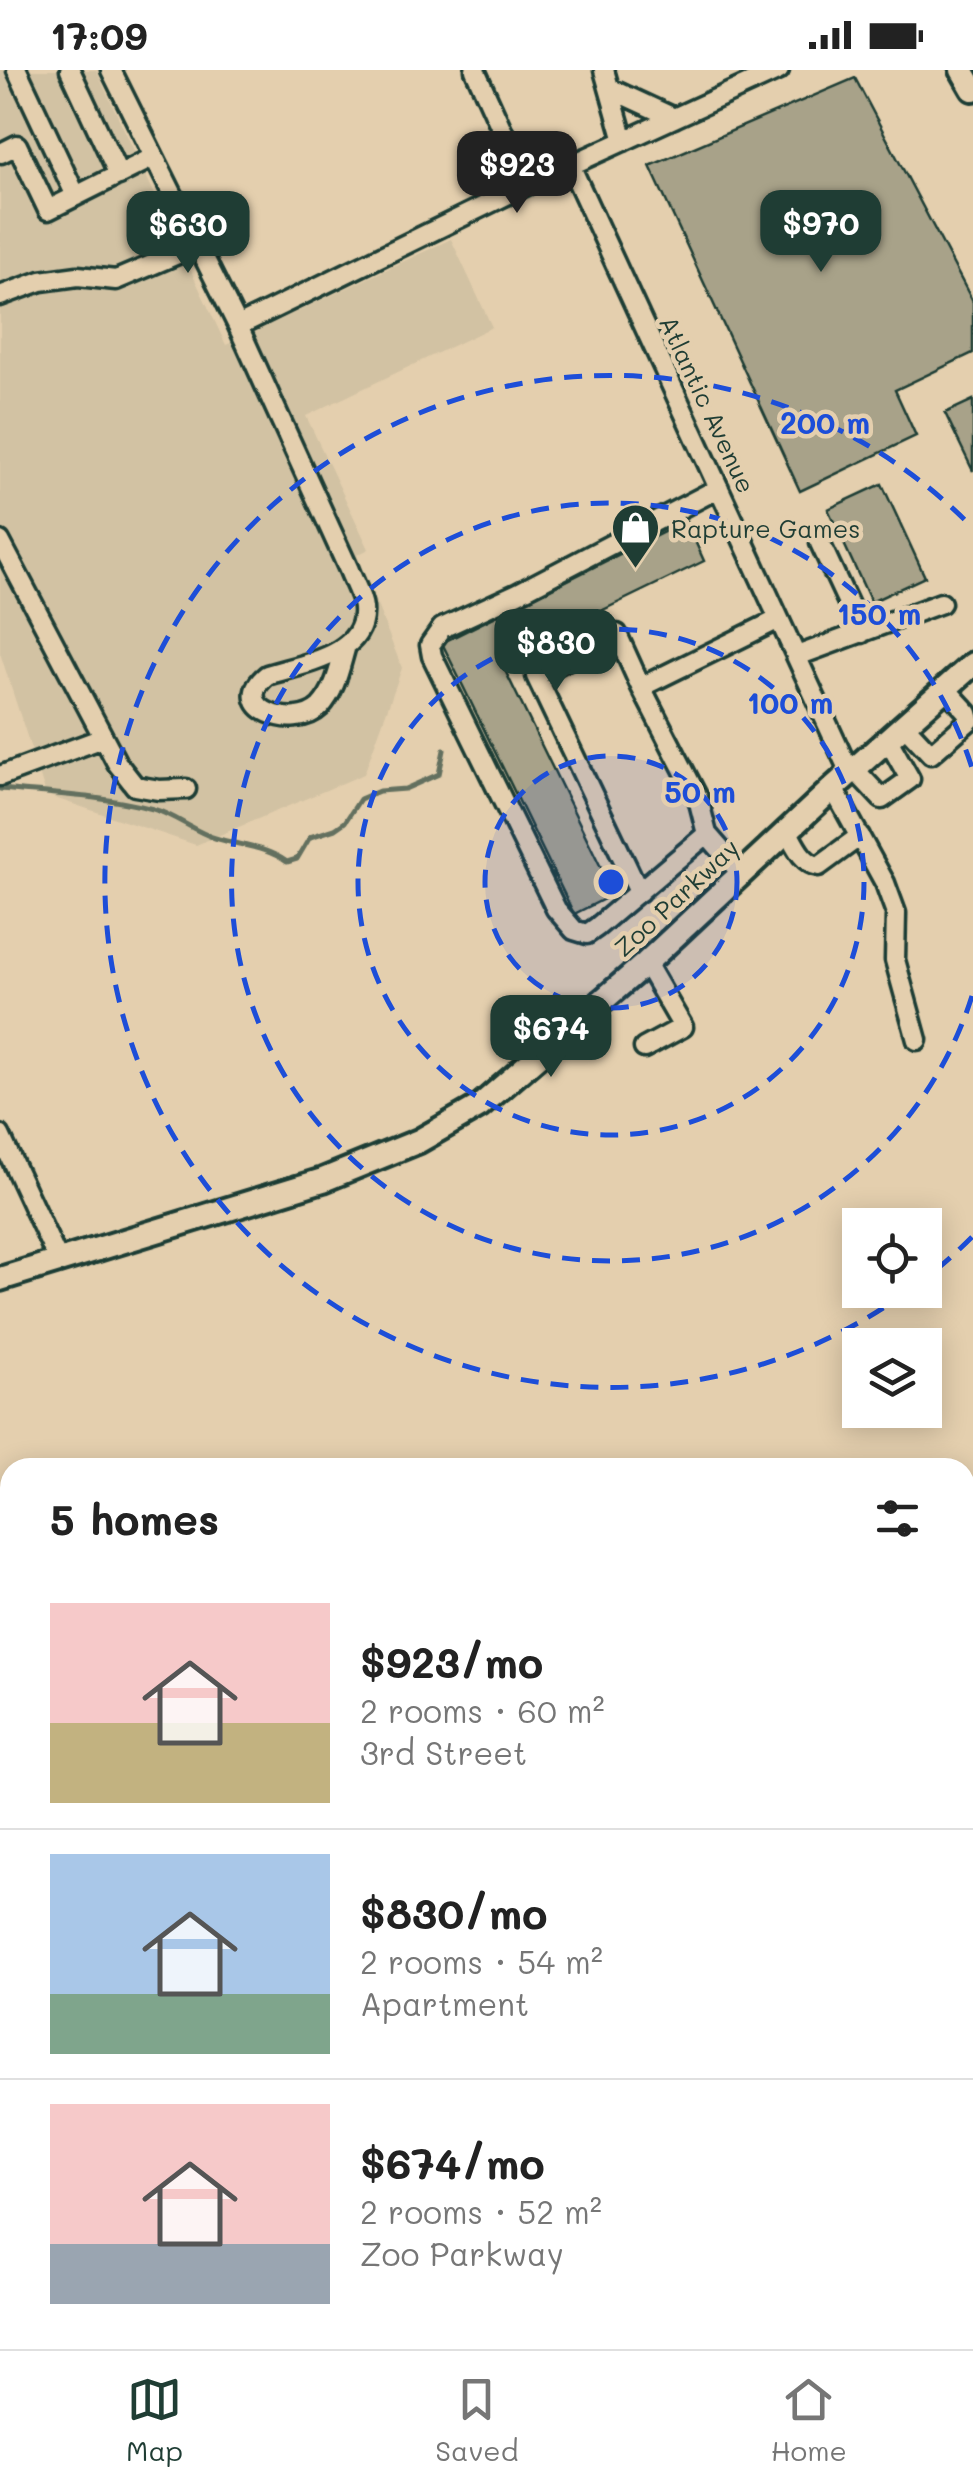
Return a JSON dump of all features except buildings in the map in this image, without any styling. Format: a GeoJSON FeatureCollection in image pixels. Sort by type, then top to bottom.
{"type":"FeatureCollection","features":[{"type":"Feature","properties":{"kind":"main road"},"geometry":{"type":"LineString","coordinates":[[962,70],[973,89]]}},
{"type":"Feature","properties":{"kind":"main road","name":"Zoo Parkway"},"geometry":{"type":"LineString","coordinates":[[0,1279],[323,1180],[419,1141],[480,1106],[646,963],[973,664]]}},
{"type":"Feature","properties":{"kind":"street"},"geometry":{"type":"LineString","coordinates":[[17,70],[76,196]]}},
{"type":"Feature","properties":{"kind":"street"},"geometry":{"type":"LineString","coordinates":[[70,70],[119,175]]}},
{"type":"Feature","properties":{"kind":"street"},"geometry":{"type":"LineString","coordinates":[[110,70],[238,326],[350,570],[363,608],[359,632],[345,649],[335,686],[318,710],[295,718],[277,718],[259,708],[254,696],[258,683],[267,675],[345,649]]}},
{"type":"Feature","properties":{"kind":"street"},"geometry":{"type":"LineString","coordinates":[[474,70],[527,185]]}},
{"type":"Feature","properties":{"kind":"street"},"geometry":{"type":"LineString","coordinates":[[238,326],[527,185],[779,70]]}},
{"type":"Feature","properties":{"kind":"street"},"geometry":{"type":"LineString","coordinates":[[607,79],[674,118]]}},
{"type":"Feature","properties":{"kind":"street"},"geometry":{"type":"LineString","coordinates":[[607,79],[624,141]]}},
{"type":"Feature","properties":{"kind":"street"},"geometry":{"type":"LineString","coordinates":[[0,153],[17,145],[48,210],[154,157]]}},
{"type":"Feature","properties":{"kind":"street","name":"Atlantic Avenue"},"geometry":{"type":"LineString","coordinates":[[570,165],[780,619],[846,777],[860,836],[896,913],[896,960],[917,1040]]}},
{"type":"Feature","properties":{"kind":"street"},"geometry":{"type":"LineString","coordinates":[[0,296],[41,281],[78,276],[116,280],[199,245]]}},
{"type":"Feature","properties":{"kind":"street"},"geometry":{"type":"LineString","coordinates":[[708,834],[588,934],[574,930],[564,922],[430,645],[442,628],[548,578],[719,488]]}},
{"type":"Feature","properties":{"kind":"street"},"geometry":{"type":"LineString","coordinates":[[0,542],[103,738],[135,786],[186,789]]}},
{"type":"Feature","properties":{"kind":"street"},"geometry":{"type":"LineString","coordinates":[[820,542],[862,633]]}},
{"type":"Feature","properties":{"kind":"street"},"geometry":{"type":"LineString","coordinates":[[796,656],[941,602]]}},
{"type":"Feature","properties":{"kind":"street"},"geometry":{"type":"LineString","coordinates":[[642,687],[780,619]]}},
{"type":"Feature","properties":{"kind":"street"},"geometry":{"type":"LineString","coordinates":[[639,892],[536,676],[618,634],[698,798],[708,834],[741,873]]}},
{"type":"Feature","properties":{"kind":"street"},"geometry":{"type":"LineString","coordinates":[[897,733],[931,754],[970,720],[970,714],[946,689]]}},
{"type":"Feature","properties":{"kind":"street"},"geometry":{"type":"LineString","coordinates":[[846,777],[882,799],[910,778],[897,733]]}},
{"type":"Feature","properties":{"kind":"street"},"geometry":{"type":"LineString","coordinates":[[0,776],[103,738]]}},
{"type":"Feature","properties":{"kind":"street"},"geometry":{"type":"LineString","coordinates":[[788,832],[812,866],[819,866],[860,836]]}},
{"type":"Feature","properties":{"kind":"street"},"geometry":{"type":"LineString","coordinates":[[644,1048],[683,1027],[646,963]]}},
{"type":"Feature","properties":{"kind":"street"},"geometry":{"type":"LineString","coordinates":[[0,1135],[58,1260]]}},
{"type":"Feature","properties":{"kind":"shaded area"},"geometry":{"type":"Polygon","coordinates":[[[0,70],[96,70],[226,345],[451,239],[492,327],[306,416],[369,549],[357,555],[402,668],[364,774],[196,845],[46,795],[0,653],[0,70]]]}},
{"type":"Feature","properties":{"kind":"waterway"},"geometry":{"type":"LineString","coordinates":[[0,789],[96,798],[153,809],[207,835],[261,849],[287,862],[297,859],[310,837],[345,822],[360,799],[379,791],[405,789],[439,774],[444,750]]}},
{"type":"Feature","properties":{"kind":"place","name":"Rapture Games"},"geometry":{"type":"Point","coordinates":[636,570]}}]}
